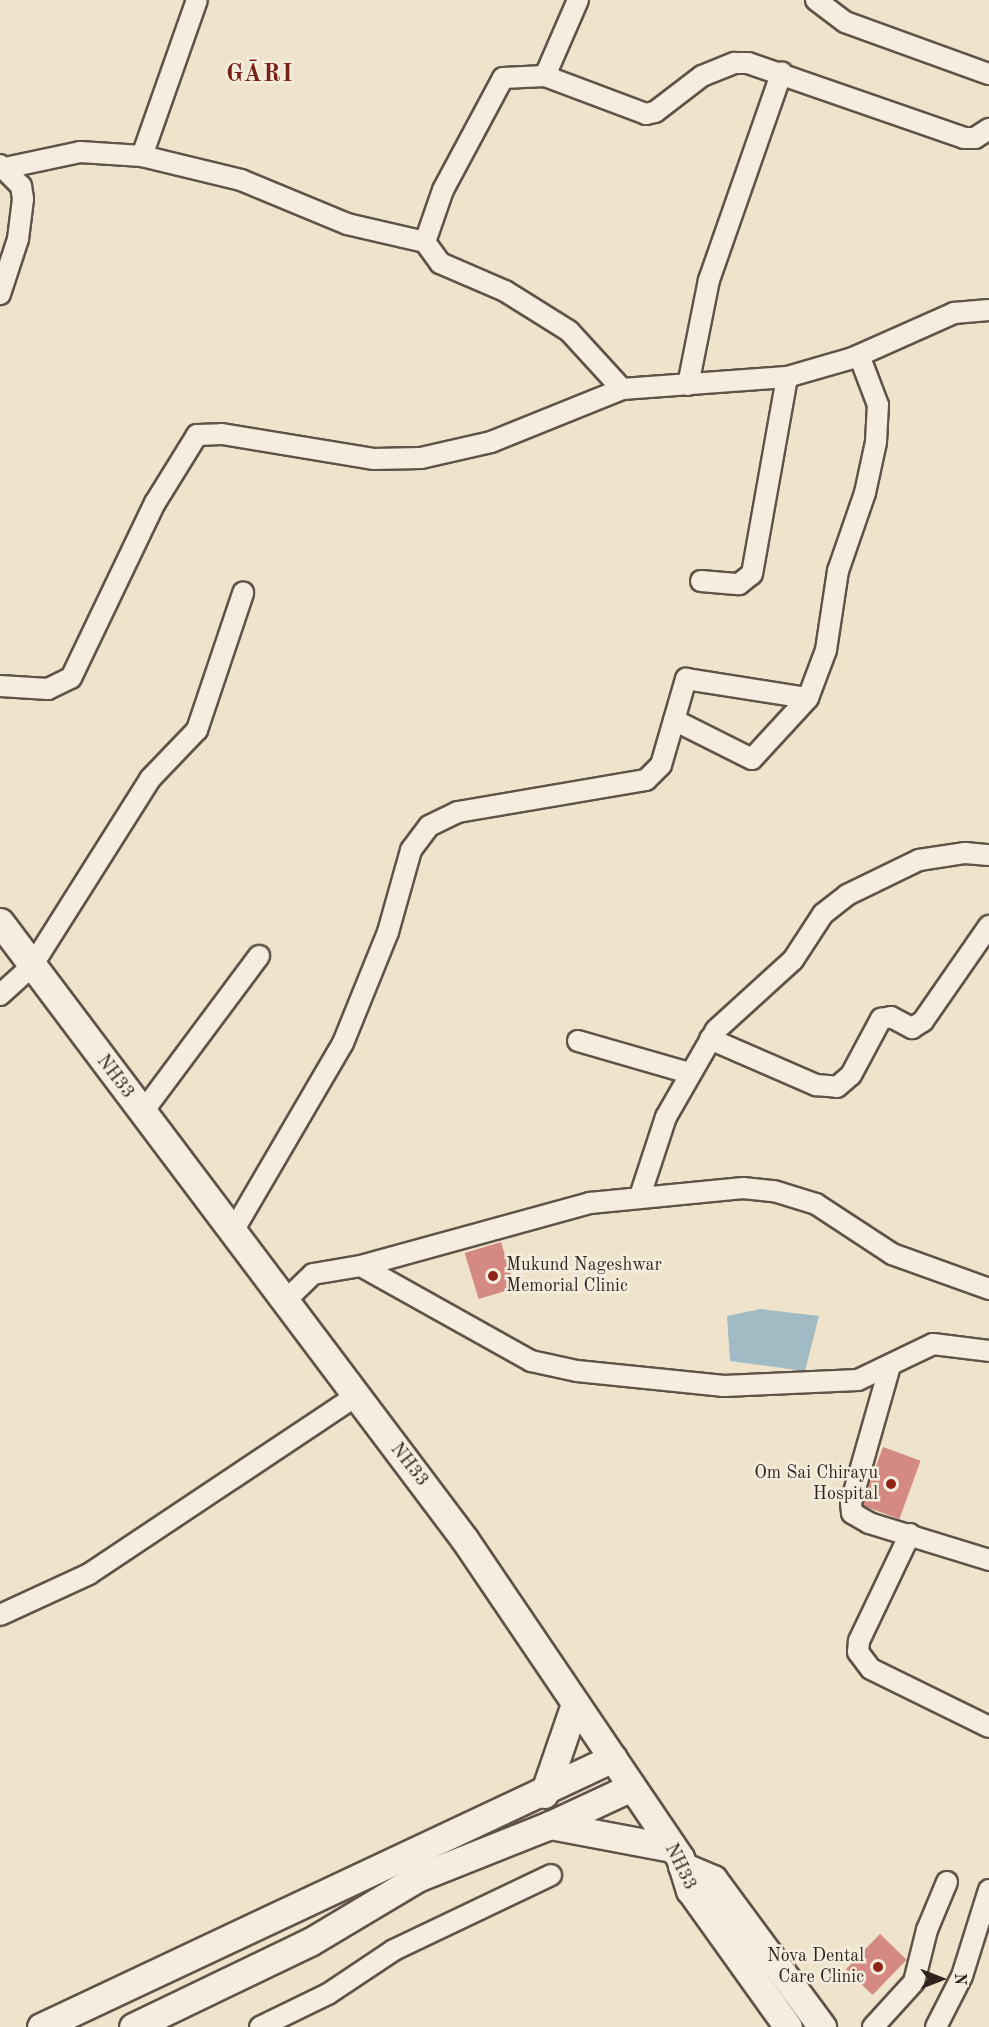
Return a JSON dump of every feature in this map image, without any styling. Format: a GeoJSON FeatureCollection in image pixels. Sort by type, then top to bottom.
{"type":"FeatureCollection","features":[{"type":"Feature","properties":{"kind":"main road","name":"NH33"},"geometry":{"type":"LineString","coordinates":[[0,922],[465,1540],[632,1787],[677,1857],[690,1890],[788,2027]]}},
{"type":"Feature","properties":{"kind":"main road"},"geometry":{"type":"LineString","coordinates":[[544,1794],[575,1704]]}},
{"type":"Feature","properties":{"kind":"main road"},"geometry":{"type":"LineString","coordinates":[[41,2027],[544,1794],[613,1758]]}},
{"type":"Feature","properties":{"kind":"main road"},"geometry":{"type":"LineString","coordinates":[[133,2027],[310,1942],[417,1878],[550,1825],[632,1787]]}},
{"type":"Feature","properties":{"kind":"main road"},"geometry":{"type":"LineString","coordinates":[[550,1825],[677,1857],[713,1879],[822,2027]]}},
{"type":"Feature","properties":{"kind":"street"},"geometry":{"type":"LineString","coordinates":[[142,156],[197,0]]}},
{"type":"Feature","properties":{"kind":"street"},"geometry":{"type":"LineString","coordinates":[[545,76],[578,0]]}},
{"type":"Feature","properties":{"kind":"street"},"geometry":{"type":"LineString","coordinates":[[816,0],[845,22],[989,74]]}},
{"type":"Feature","properties":{"kind":"street"},"geometry":{"type":"LineString","coordinates":[[425,242],[444,190],[503,78],[545,76],[646,114],[655,112],[687,84],[726,66],[748,63],[782,72],[964,138],[975,138],[989,129]]}},
{"type":"Feature","properties":{"kind":"street"},"geometry":{"type":"LineString","coordinates":[[688,385],[709,280],[782,72]]}},
{"type":"Feature","properties":{"kind":"street"},"geometry":{"type":"LineString","coordinates":[[2,172],[80,153],[142,156],[241,180],[339,221],[425,242],[440,263],[505,291],[569,331],[622,389]]}},
{"type":"Feature","properties":{"kind":"street"},"geometry":{"type":"LineString","coordinates":[[0,294],[18,239],[21,186],[2,172]]}},
{"type":"Feature","properties":{"kind":"street"},"geometry":{"type":"LineString","coordinates":[[0,686],[48,688],[71,678],[156,503],[196,435],[222,434],[373,459],[421,458],[491,442],[622,389],[787,377],[859,355],[954,313],[989,310]]}},
{"type":"Feature","properties":{"kind":"street"},"geometry":{"type":"LineString","coordinates":[[674,720],[752,759],[808,698],[826,650],[838,571],[865,493],[876,442],[878,405],[859,355]]}},
{"type":"Feature","properties":{"kind":"street"},"geometry":{"type":"LineString","coordinates":[[701,581],[739,584],[752,574],[787,377]]}},
{"type":"Feature","properties":{"kind":"street"},"geometry":{"type":"LineString","coordinates":[[0,995],[32,966],[150,779],[197,730],[243,593]]}},
{"type":"Feature","properties":{"kind":"street"},"geometry":{"type":"LineString","coordinates":[[232,1233],[343,1043],[388,932],[419,837],[429,826],[458,812],[646,780],[661,765],[686,679],[808,698]]}},
{"type":"Feature","properties":{"kind":"street"},"geometry":{"type":"LineString","coordinates":[[640,1196],[657,1138],[689,1073],[710,1039],[728,1016],[793,960],[823,914],[847,895],[919,860],[965,853],[989,855]]}},
{"type":"Feature","properties":{"kind":"street"},"geometry":{"type":"LineString","coordinates":[[710,1039],[816,1085],[837,1087],[851,1075],[880,1019],[891,1017],[912,1028],[923,1021],[989,926]]}},
{"type":"Feature","properties":{"kind":"street"},"geometry":{"type":"LineString","coordinates":[[142,1113],[259,956]]}},
{"type":"Feature","properties":{"kind":"street"},"geometry":{"type":"LineString","coordinates":[[578,1041],[689,1073]]}},
{"type":"Feature","properties":{"kind":"street"},"geometry":{"type":"LineString","coordinates":[[285,1301],[313,1274],[362,1266],[571,1207],[640,1196],[742,1188],[795,1197],[840,1217],[892,1254],[989,1289]]}},
{"type":"Feature","properties":{"kind":"street"},"geometry":{"type":"LineString","coordinates":[[362,1266],[512,1353],[577,1371],[724,1386],[796,1386],[858,1380],[933,1344],[989,1351]]}},
{"type":"Feature","properties":{"kind":"street"},"geometry":{"type":"LineString","coordinates":[[890,1366],[851,1503],[859,1519],[989,1560]]}},
{"type":"Feature","properties":{"kind":"street"},"geometry":{"type":"LineString","coordinates":[[0,1615],[89,1574],[356,1396]]}},
{"type":"Feature","properties":{"kind":"street"},"geometry":{"type":"LineString","coordinates":[[910,1534],[859,1641],[858,1652],[871,1669],[989,1727]]}},
{"type":"Feature","properties":{"kind":"street"},"geometry":{"type":"LineString","coordinates":[[260,2027],[328,1994],[394,1950],[551,1875]]}},
{"type":"Feature","properties":{"kind":"street"},"geometry":{"type":"LineString","coordinates":[[873,2027],[914,1982],[927,1930],[947,1882]]}},
{"type":"Feature","properties":{"kind":"street"},"geometry":{"type":"LineString","coordinates":[[936,2027],[962,1976],[988,1895]]}},
{"type":"Feature","properties":{"kind":"water"},"geometry":{"type":"Polygon","coordinates":[[[760,1309],[819,1316],[805,1371],[730,1361],[727,1316],[760,1309]]]}},
{"type":"Feature","properties":{"kind":"building"},"geometry":{"type":"Polygon","coordinates":[[[501,1242],[515,1288],[479,1299],[465,1253],[501,1242]]]}},
{"type":"Feature","properties":{"kind":"building"},"geometry":{"type":"Polygon","coordinates":[[[883,1447],[921,1461],[899,1519],[862,1505],[883,1447]]]}},
{"type":"Feature","properties":{"kind":"building"},"geometry":{"type":"Polygon","coordinates":[[[880,1934],[907,1960],[873,1995],[846,1969],[880,1934]]]}},
{"type":"Feature","properties":{"kind":"place","name":"Mukund Nageshwar Memorial Clinic"},"geometry":{"type":"Point","coordinates":[493,1276]}},
{"type":"Feature","properties":{"kind":"place","name":"Om Sai Chirayu Hospital"},"geometry":{"type":"Point","coordinates":[891,1484]}},
{"type":"Feature","properties":{"kind":"place","name":"Nova Dental Care Clinic"},"geometry":{"type":"Point","coordinates":[878,1967]}},
{"type":"Feature","properties":{"kind":"district","name":"GĀRI"},"geometry":{"type":"Point","coordinates":[260,76]}}]}
